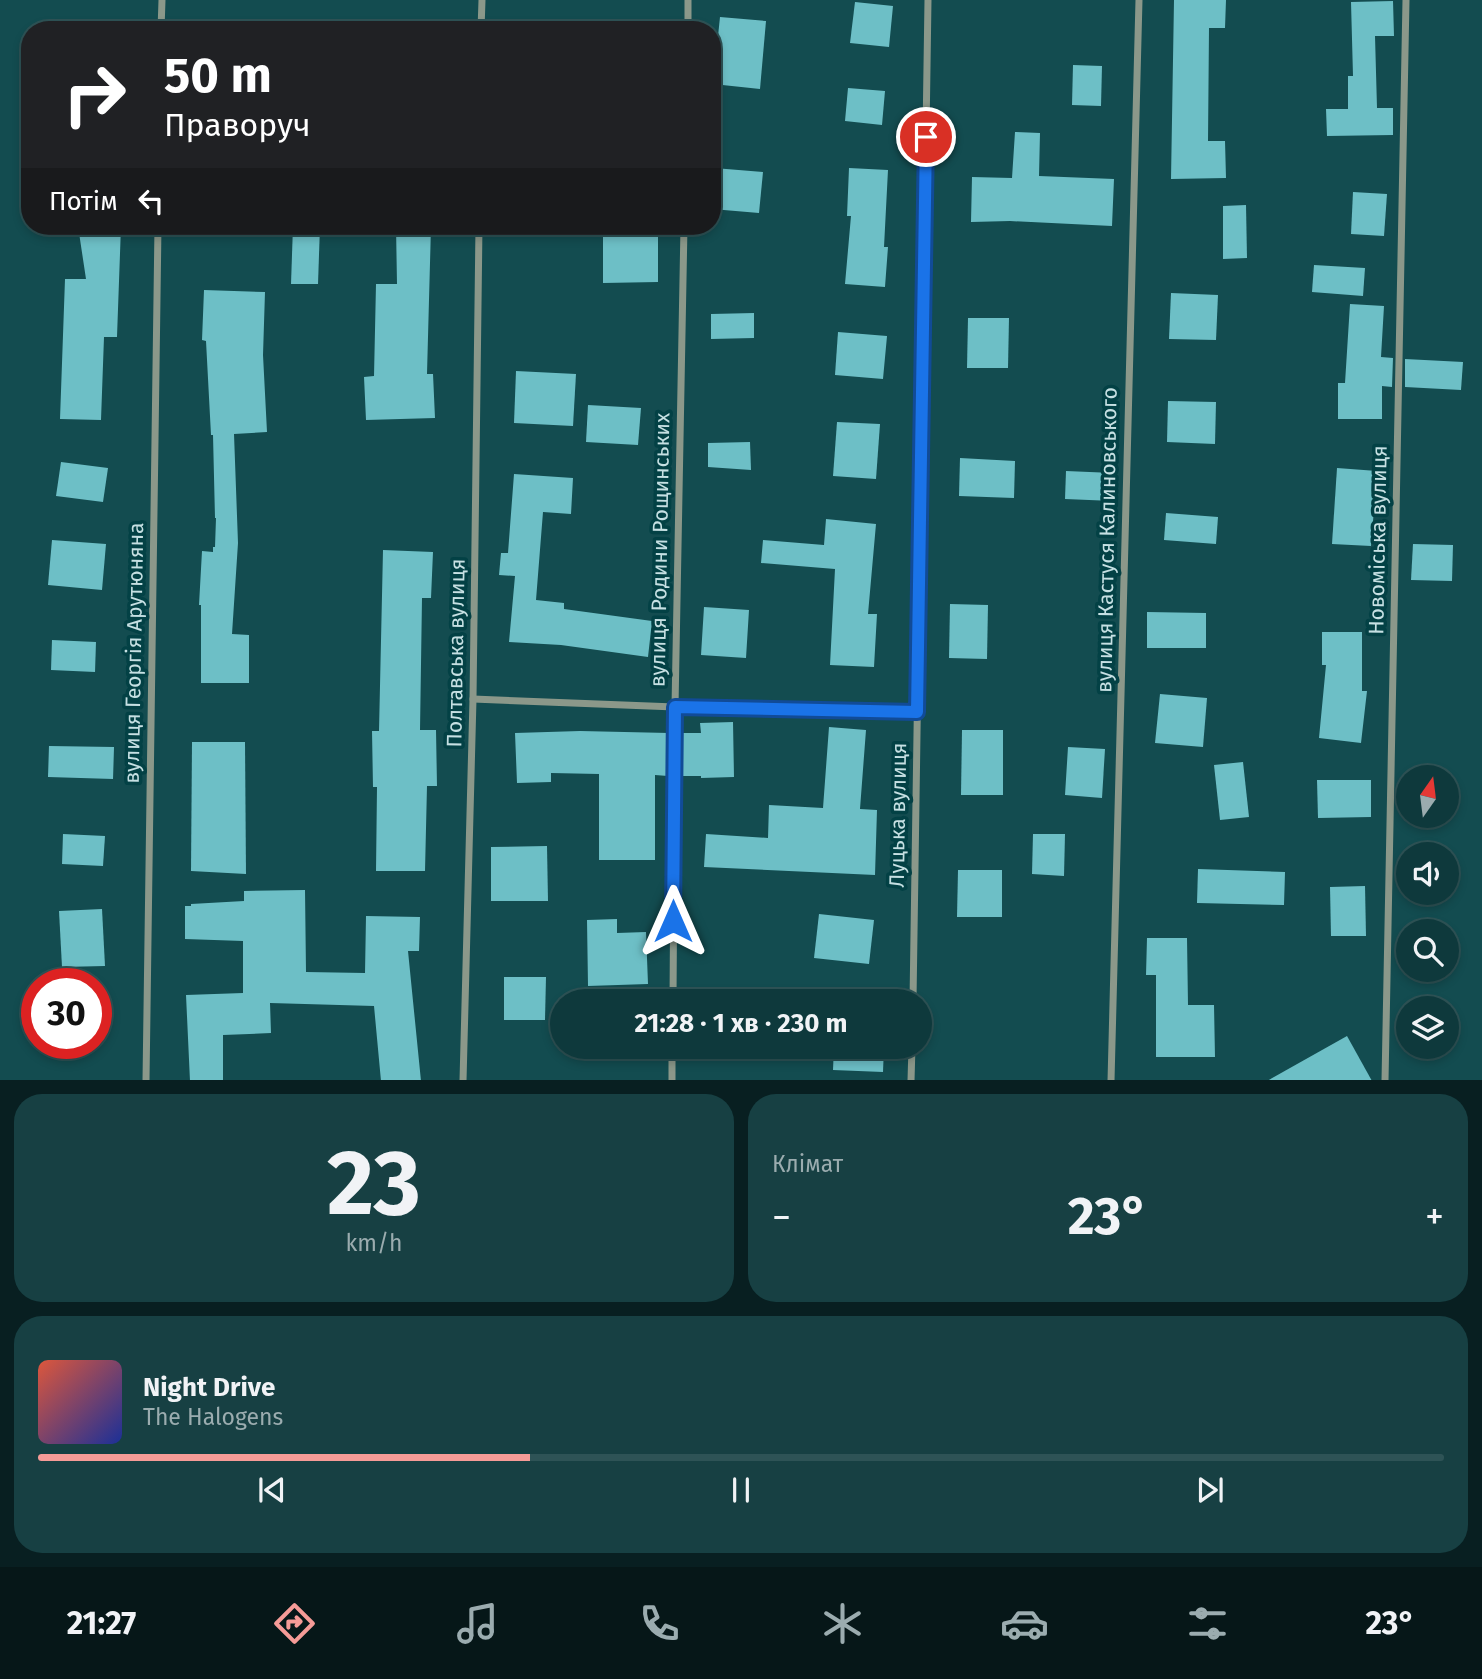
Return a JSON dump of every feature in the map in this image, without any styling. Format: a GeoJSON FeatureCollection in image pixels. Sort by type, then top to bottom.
{"type":"FeatureCollection","features":[{"type":"Feature","properties":{"kind":"street"},"geometry":{"type":"LineString","coordinates":[[161,21],[162,0]]}},
{"type":"Feature","properties":{"kind":"street"},"geometry":{"type":"LineString","coordinates":[[481,21],[482,0]]}},
{"type":"Feature","properties":{"kind":"street"},"geometry":{"type":"LineString","coordinates":[[688,0],[688,21]]}},
{"type":"Feature","properties":{"kind":"street","name":"Луцька вулиця"},"geometry":{"type":"LineString","coordinates":[[913,989],[928,0]]}},
{"type":"Feature","properties":{"kind":"street","name":"вулиця Кастуся Калиновського"},"geometry":{"type":"LineString","coordinates":[[1111,1080],[1139,0]]}},
{"type":"Feature","properties":{"kind":"street","name":"Новоміська вулиця"},"geometry":{"type":"LineString","coordinates":[[1385,1080],[1406,0]]}},
{"type":"Feature","properties":{"kind":"street","name":"вулиця Георгія Арутюняна"},"geometry":{"type":"LineString","coordinates":[[146,1080],[158,235]]}},
{"type":"Feature","properties":{"kind":"street","name":"Полтавська вулиця"},"geometry":{"type":"LineString","coordinates":[[463,1080],[473,699],[479,235]]}},
{"type":"Feature","properties":{"kind":"street","name":"вулиця Родини Рощинських"},"geometry":{"type":"LineString","coordinates":[[673,989],[675,707],[684,235]]}},
{"type":"Feature","properties":{"kind":"street"},"geometry":{"type":"LineString","coordinates":[[473,699],[917,712]]}},
{"type":"Feature","properties":{"kind":"street"},"geometry":{"type":"LineString","coordinates":[[672,1059],[672,1080]]}},
{"type":"Feature","properties":{"kind":"street"},"geometry":{"type":"LineString","coordinates":[[911,1080],[912,1059]]}},
{"type":"Feature","properties":{"kind":"building"},"geometry":{"type":"Polygon","coordinates":[[[1174,0],[1226,0],[1225,28],[1209,28],[1208,141],[1225,141],[1226,178],[1171,179],[1174,0]]]}},
{"type":"Feature","properties":{"kind":"building"},"geometry":{"type":"Polygon","coordinates":[[[1393,1],[1394,36],[1375,36],[1377,108],[1393,108],[1393,135],[1327,136],[1326,109],[1348,109],[1348,76],[1353,76],[1351,2],[1393,1]]]}},
{"type":"Feature","properties":{"kind":"building"},"geometry":{"type":"Polygon","coordinates":[[[855,2],[893,6],[889,47],[850,43],[855,2]]]}},
{"type":"Feature","properties":{"kind":"building"},"geometry":{"type":"Polygon","coordinates":[[[720,17],[766,21],[760,89],[721,85],[720,17]]]}},
{"type":"Feature","properties":{"kind":"building"},"geometry":{"type":"Polygon","coordinates":[[[1073,65],[1102,66],[1101,106],[1072,105],[1073,65]]]}},
{"type":"Feature","properties":{"kind":"building"},"geometry":{"type":"Polygon","coordinates":[[[848,88],[885,91],[882,125],[845,121],[848,88]]]}},
{"type":"Feature","properties":{"kind":"building"},"geometry":{"type":"Polygon","coordinates":[[[1015,132],[1040,133],[1039,176],[1114,179],[1112,226],[1010,221],[971,222],[972,177],[1012,178],[1015,132]]]}},
{"type":"Feature","properties":{"kind":"building"},"geometry":{"type":"Polygon","coordinates":[[[849,168],[888,170],[885,287],[845,284],[851,216],[847,216],[849,168]]]}},
{"type":"Feature","properties":{"kind":"building"},"geometry":{"type":"Polygon","coordinates":[[[721,169],[763,172],[759,213],[721,210],[721,169]]]}},
{"type":"Feature","properties":{"kind":"building"},"geometry":{"type":"Polygon","coordinates":[[[1353,192],[1387,194],[1384,236],[1351,234],[1353,192]]]}},
{"type":"Feature","properties":{"kind":"building"},"geometry":{"type":"Polygon","coordinates":[[[1246,205],[1247,258],[1223,259],[1223,206],[1246,205]]]}},
{"type":"Feature","properties":{"kind":"building"},"geometry":{"type":"Polygon","coordinates":[[[79,235],[121,235],[117,337],[104,337],[101,420],[60,419],[65,279],[86,279],[79,235]]]}},
{"type":"Feature","properties":{"kind":"building"},"geometry":{"type":"Polygon","coordinates":[[[293,235],[320,235],[318,284],[291,284],[293,235]]]}},
{"type":"Feature","properties":{"kind":"building"},"geometry":{"type":"Polygon","coordinates":[[[396,235],[431,235],[427,374],[433,374],[435,418],[366,420],[364,377],[374,376],[376,284],[397,284],[396,235]]]}},
{"type":"Feature","properties":{"kind":"building"},"geometry":{"type":"Polygon","coordinates":[[[603,236],[658,236],[658,282],[603,283],[603,236]]]}},
{"type":"Feature","properties":{"kind":"building"},"geometry":{"type":"Polygon","coordinates":[[[1314,265],[1365,268],[1363,296],[1312,292],[1314,265]]]}},
{"type":"Feature","properties":{"kind":"building"},"geometry":{"type":"Polygon","coordinates":[[[204,290],[265,292],[263,355],[267,432],[234,434],[238,543],[232,634],[249,635],[249,683],[201,683],[199,605],[202,551],[213,552],[216,518],[206,341],[202,340],[204,290]]]}},
{"type":"Feature","properties":{"kind":"building"},"geometry":{"type":"Polygon","coordinates":[[[1171,293],[1218,295],[1216,340],[1169,339],[1171,293]]]}},
{"type":"Feature","properties":{"kind":"building"},"geometry":{"type":"Polygon","coordinates":[[[1350,304],[1384,306],[1381,357],[1393,358],[1392,387],[1382,386],[1382,419],[1338,419],[1338,383],[1345,383],[1350,304]]]}},
{"type":"Feature","properties":{"kind":"building"},"geometry":{"type":"Polygon","coordinates":[[[754,313],[754,338],[711,339],[711,314],[754,313]]]}},
{"type":"Feature","properties":{"kind":"building"},"geometry":{"type":"Polygon","coordinates":[[[968,318],[1009,318],[1008,368],[967,368],[968,318]]]}},
{"type":"Feature","properties":{"kind":"building"},"geometry":{"type":"Polygon","coordinates":[[[838,332],[887,336],[883,379],[835,375],[838,332]]]}},
{"type":"Feature","properties":{"kind":"building"},"geometry":{"type":"Polygon","coordinates":[[[1405,359],[1463,362],[1461,390],[1405,387],[1405,359]]]}},
{"type":"Feature","properties":{"kind":"building"},"geometry":{"type":"Polygon","coordinates":[[[516,371],[576,374],[573,426],[514,423],[516,371]]]}},
{"type":"Feature","properties":{"kind":"building"},"geometry":{"type":"Polygon","coordinates":[[[1168,401],[1216,402],[1215,444],[1167,442],[1168,401]]]}},
{"type":"Feature","properties":{"kind":"building"},"geometry":{"type":"Polygon","coordinates":[[[588,405],[641,408],[638,445],[586,442],[588,405]]]}},
{"type":"Feature","properties":{"kind":"building"},"geometry":{"type":"Polygon","coordinates":[[[837,422],[880,424],[876,479],[833,476],[837,422]]]}},
{"type":"Feature","properties":{"kind":"building"},"geometry":{"type":"Polygon","coordinates":[[[750,442],[751,470],[708,467],[708,443],[750,442]]]}},
{"type":"Feature","properties":{"kind":"building"},"geometry":{"type":"Polygon","coordinates":[[[960,458],[1015,461],[1014,498],[959,496],[960,458]]]}},
{"type":"Feature","properties":{"kind":"building"},"geometry":{"type":"Polygon","coordinates":[[[61,462],[108,468],[103,502],[56,496],[61,462]]]}},
{"type":"Feature","properties":{"kind":"building"},"geometry":{"type":"Polygon","coordinates":[[[1337,468],[1377,471],[1371,546],[1332,544],[1337,468]]]}},
{"type":"Feature","properties":{"kind":"building"},"geometry":{"type":"Polygon","coordinates":[[[1066,471],[1113,473],[1113,501],[1065,499],[1066,471]]]}},
{"type":"Feature","properties":{"kind":"building"},"geometry":{"type":"Polygon","coordinates":[[[514,474],[573,478],[571,514],[543,512],[536,600],[564,603],[564,609],[652,621],[648,657],[561,645],[509,642],[515,576],[499,575],[501,553],[508,553],[514,474]]]}},
{"type":"Feature","properties":{"kind":"building"},"geometry":{"type":"Polygon","coordinates":[[[1166,513],[1218,517],[1216,544],[1164,540],[1166,513]]]}},
{"type":"Feature","properties":{"kind":"building"},"geometry":{"type":"Polygon","coordinates":[[[826,519],[876,524],[868,614],[877,614],[874,667],[830,665],[835,569],[761,563],[763,540],[824,545],[826,519]]]}},
{"type":"Feature","properties":{"kind":"building"},"geometry":{"type":"Polygon","coordinates":[[[52,540],[106,544],[102,590],[48,585],[52,540]]]}},
{"type":"Feature","properties":{"kind":"building"},"geometry":{"type":"Polygon","coordinates":[[[1413,544],[1453,545],[1452,581],[1411,580],[1413,544]]]}},
{"type":"Feature","properties":{"kind":"building"},"geometry":{"type":"Polygon","coordinates":[[[383,550],[433,552],[431,598],[422,598],[420,730],[436,730],[437,786],[427,786],[425,871],[376,871],[377,787],[373,787],[372,731],[379,731],[383,550]]]}},
{"type":"Feature","properties":{"kind":"building"},"geometry":{"type":"Polygon","coordinates":[[[950,604],[988,605],[987,659],[949,658],[950,604]]]}},
{"type":"Feature","properties":{"kind":"building"},"geometry":{"type":"Polygon","coordinates":[[[704,607],[749,610],[746,658],[701,655],[704,607]]]}},
{"type":"Feature","properties":{"kind":"building"},"geometry":{"type":"Polygon","coordinates":[[[1147,612],[1206,613],[1206,648],[1147,648],[1147,612]]]}},
{"type":"Feature","properties":{"kind":"building"},"geometry":{"type":"Polygon","coordinates":[[[1322,632],[1362,632],[1362,691],[1367,691],[1361,743],[1319,738],[1326,665],[1322,665],[1322,632]]]}},
{"type":"Feature","properties":{"kind":"building"},"geometry":{"type":"Polygon","coordinates":[[[52,640],[96,642],[95,672],[51,670],[52,640]]]}},
{"type":"Feature","properties":{"kind":"building"},"geometry":{"type":"Polygon","coordinates":[[[1160,694],[1207,698],[1203,747],[1155,743],[1160,694]]]}},
{"type":"Feature","properties":{"kind":"building"},"geometry":{"type":"Polygon","coordinates":[[[733,722],[734,777],[681,776],[681,733],[701,733],[700,723],[733,722]]]}},
{"type":"Feature","properties":{"kind":"building"},"geometry":{"type":"Polygon","coordinates":[[[829,727],[866,730],[860,809],[877,810],[875,875],[704,867],[706,834],[768,838],[769,805],[823,808],[829,727]]]}},
{"type":"Feature","properties":{"kind":"building"},"geometry":{"type":"Polygon","coordinates":[[[962,730],[1003,730],[1003,795],[961,795],[962,730]]]}},
{"type":"Feature","properties":{"kind":"building"},"geometry":{"type":"Polygon","coordinates":[[[515,733],[669,733],[668,776],[655,775],[655,860],[599,860],[599,774],[551,773],[551,782],[517,783],[515,733]]]}},
{"type":"Feature","properties":{"kind":"building"},"geometry":{"type":"Polygon","coordinates":[[[192,742],[245,742],[246,874],[191,871],[192,742]]]}},
{"type":"Feature","properties":{"kind":"building"},"geometry":{"type":"Polygon","coordinates":[[[49,746],[114,747],[113,779],[48,777],[49,746]]]}},
{"type":"Feature","properties":{"kind":"building"},"geometry":{"type":"Polygon","coordinates":[[[1068,747],[1105,749],[1102,798],[1065,795],[1068,747]]]}},
{"type":"Feature","properties":{"kind":"building"},"geometry":{"type":"Polygon","coordinates":[[[1243,762],[1249,817],[1220,820],[1214,765],[1243,762]]]}},
{"type":"Feature","properties":{"kind":"building"},"geometry":{"type":"Polygon","coordinates":[[[1317,780],[1371,780],[1371,817],[1318,818],[1317,780]]]}},
{"type":"Feature","properties":{"kind":"building"},"geometry":{"type":"Polygon","coordinates":[[[63,834],[105,836],[103,866],[62,864],[63,834]]]}},
{"type":"Feature","properties":{"kind":"building"},"geometry":{"type":"Polygon","coordinates":[[[1033,834],[1065,834],[1064,876],[1032,874],[1033,834]]]}},
{"type":"Feature","properties":{"kind":"building"},"geometry":{"type":"Polygon","coordinates":[[[547,846],[548,901],[491,901],[491,847],[547,846]]]}},
{"type":"Feature","properties":{"kind":"building"},"geometry":{"type":"Polygon","coordinates":[[[1198,869],[1285,872],[1284,905],[1197,903],[1198,869]]]}},
{"type":"Feature","properties":{"kind":"building"},"geometry":{"type":"Polygon","coordinates":[[[958,870],[1002,870],[1002,917],[957,917],[958,870]]]}},
{"type":"Feature","properties":{"kind":"building"},"geometry":{"type":"Polygon","coordinates":[[[1365,886],[1366,936],[1331,936],[1330,887],[1365,886]]]}},
{"type":"Feature","properties":{"kind":"building"},"geometry":{"type":"Polygon","coordinates":[[[305,890],[306,972],[365,973],[366,916],[420,917],[419,951],[408,951],[421,1080],[381,1080],[374,1006],[270,1003],[271,1033],[223,1035],[223,1080],[190,1080],[186,995],[243,993],[243,941],[185,939],[185,906],[244,901],[244,891],[305,890]]]}},
{"type":"Feature","properties":{"kind":"building"},"geometry":{"type":"Polygon","coordinates":[[[102,909],[105,966],[62,967],[59,911],[102,909]]]}},
{"type":"Feature","properties":{"kind":"building"},"geometry":{"type":"Polygon","coordinates":[[[819,914],[874,920],[869,964],[814,958],[819,914]]]}},
{"type":"Feature","properties":{"kind":"building"},"geometry":{"type":"Polygon","coordinates":[[[617,919],[617,933],[646,932],[648,984],[588,986],[587,920],[617,919]]]}},
{"type":"Feature","properties":{"kind":"building"},"geometry":{"type":"Polygon","coordinates":[[[1147,938],[1187,938],[1188,1005],[1214,1005],[1215,1057],[1156,1057],[1156,975],[1146,975],[1147,938]]]}},
{"type":"Feature","properties":{"kind":"building"},"geometry":{"type":"Polygon","coordinates":[[[504,977],[546,977],[545,1020],[504,1020],[504,977]]]}},
{"type":"Feature","properties":{"kind":"building"},"geometry":{"type":"Polygon","coordinates":[[[1347,1036],[1371,1080],[1269,1080],[1347,1036]]]}},
{"type":"Feature","properties":{"kind":"building"},"geometry":{"type":"Polygon","coordinates":[[[833,1059],[884,1059],[883,1072],[833,1070],[833,1059]]]}},
{"type":"Feature","properties":{"kind":"route"},"geometry":{"type":"LineString","coordinates":[[673,921],[675,707],[917,712],[926,137]]}}]}
